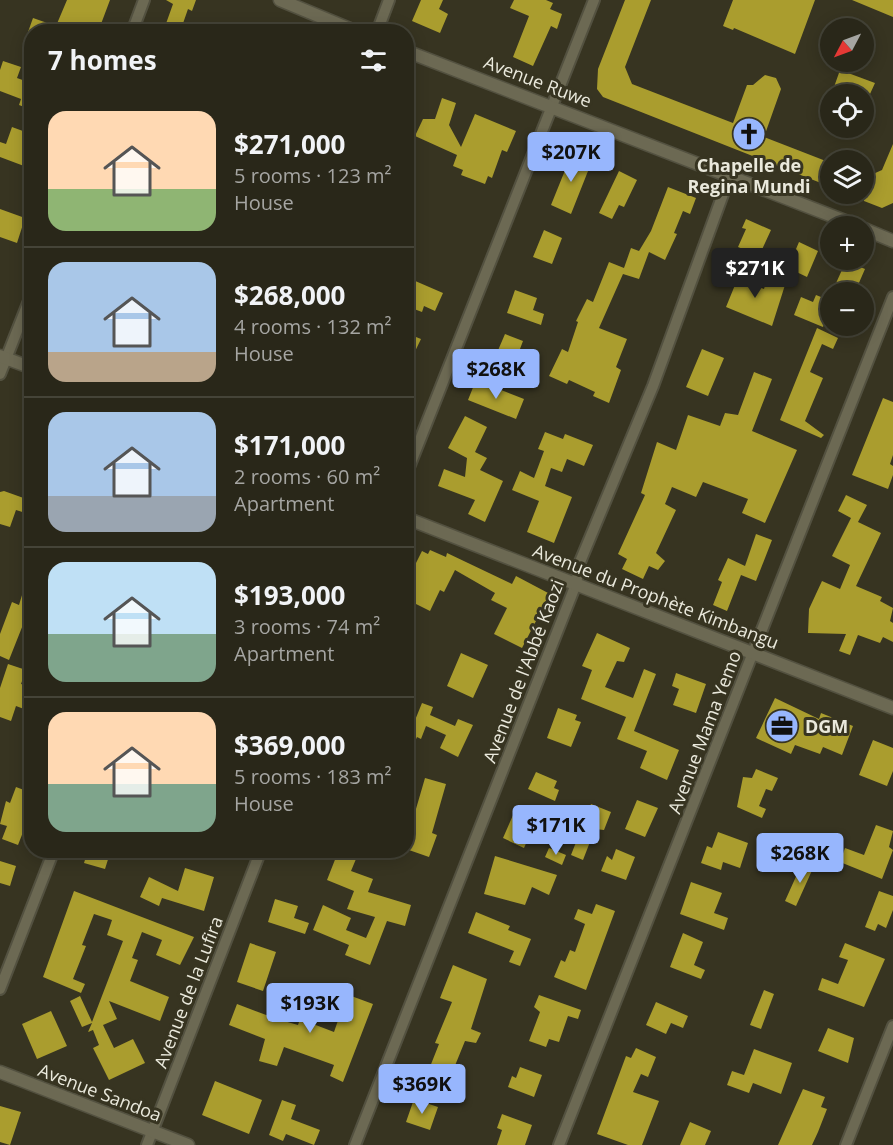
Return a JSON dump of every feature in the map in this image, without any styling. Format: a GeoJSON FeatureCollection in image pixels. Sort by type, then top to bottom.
{"type":"FeatureCollection","features":[{"type":"Feature","properties":{"kind":"street"},"geometry":{"type":"LineString","coordinates":[[135,24],[144,0]]}},
{"type":"Feature","properties":{"kind":"street"},"geometry":{"type":"LineString","coordinates":[[279,0],[338,24]]}},
{"type":"Feature","properties":{"kind":"street"},"geometry":{"type":"LineString","coordinates":[[380,24],[389,0]]}},
{"type":"Feature","properties":{"kind":"street"},"geometry":{"type":"LineString","coordinates":[[414,455],[594,0]]}},
{"type":"Feature","properties":{"kind":"street","name":"Avenue Ruwe"},"geometry":{"type":"LineString","coordinates":[[414,54],[833,216]]}},
{"type":"Feature","properties":{"kind":"street","name":"Avenue de l'Abbé Kaozi"},"geometry":{"type":"LineString","coordinates":[[355,1145],[576,584],[580,562],[653,386],[730,175]]}},
{"type":"Feature","properties":{"kind":"street"},"geometry":{"type":"LineString","coordinates":[[874,233],[893,241]]}},
{"type":"Feature","properties":{"kind":"street","name":"Avenue Mama Yemo"},"geometry":{"type":"LineString","coordinates":[[559,1145],[893,297]]}},
{"type":"Feature","properties":{"kind":"street"},"geometry":{"type":"LineString","coordinates":[[0,374],[3,357],[24,310]]}},
{"type":"Feature","properties":{"kind":"street"},"geometry":{"type":"LineString","coordinates":[[3,357],[24,365]]}},
{"type":"Feature","properties":{"kind":"street","name":"Avenue du Prophète Kimbangu"},"geometry":{"type":"LineString","coordinates":[[414,521],[893,708]]}},
{"type":"Feature","properties":{"kind":"street"},"geometry":{"type":"LineString","coordinates":[[0,989],[51,858]]}},
{"type":"Feature","properties":{"kind":"street","name":"Avenue de la Lufira"},"geometry":{"type":"LineString","coordinates":[[147,1145],[258,858]]}},
{"type":"Feature","properties":{"kind":"street"},"geometry":{"type":"LineString","coordinates":[[846,1145],[893,1026]]}},
{"type":"Feature","properties":{"kind":"street","name":"Avenue Sandoa"},"geometry":{"type":"LineString","coordinates":[[0,1072],[188,1145]]}},
{"type":"Feature","properties":{"kind":"building"},"geometry":{"type":"Polygon","coordinates":[[[67,0],[110,0],[101,24],[57,24],[67,0]]]}},
{"type":"Feature","properties":{"kind":"building"},"geometry":{"type":"Polygon","coordinates":[[[166,0],[196,0],[192,11],[188,9],[183,24],[166,24],[173,4],[166,0]]]}},
{"type":"Feature","properties":{"kind":"building"},"geometry":{"type":"Polygon","coordinates":[[[421,0],[443,0],[439,9],[448,14],[440,33],[412,21],[421,0]]]}},
{"type":"Feature","properties":{"kind":"building"},"geometry":{"type":"Polygon","coordinates":[[[514,0],[546,0],[553,3],[550,9],[562,14],[557,29],[551,26],[533,66],[513,57],[529,16],[510,8],[514,0]]]}},
{"type":"Feature","properties":{"kind":"building"},"geometry":{"type":"Polygon","coordinates":[[[625,0],[651,0],[625,67],[632,84],[733,123],[747,85],[753,85],[765,75],[776,78],[781,89],[764,137],[820,159],[820,183],[603,97],[597,89],[598,69],[625,0]]]}},
{"type":"Feature","properties":{"kind":"building"},"geometry":{"type":"Polygon","coordinates":[[[733,0],[815,0],[795,54],[734,28],[733,30],[723,26],[733,0]]]}},
{"type":"Feature","properties":{"kind":"building"},"geometry":{"type":"Polygon","coordinates":[[[852,0],[893,0],[893,17],[852,0]]]}},
{"type":"Feature","properties":{"kind":"building"},"geometry":{"type":"Polygon","coordinates":[[[33,18],[50,24],[31,24],[33,18]]]}},
{"type":"Feature","properties":{"kind":"building"},"geometry":{"type":"Polygon","coordinates":[[[3,61],[21,67],[17,78],[24,81],[24,107],[19,105],[21,99],[0,91],[0,70],[3,61]]]}},
{"type":"Feature","properties":{"kind":"building"},"geometry":{"type":"Polygon","coordinates":[[[839,72],[875,83],[874,85],[835,84],[839,72]]]}},
{"type":"Feature","properties":{"kind":"building"},"geometry":{"type":"Polygon","coordinates":[[[442,98],[456,103],[449,125],[461,147],[475,114],[516,131],[507,152],[502,150],[492,178],[488,176],[485,184],[461,175],[463,170],[453,166],[457,155],[415,136],[423,119],[435,119],[442,98]]]}},
{"type":"Feature","properties":{"kind":"building"},"geometry":{"type":"Polygon","coordinates":[[[12,127],[24,131],[24,166],[0,157],[0,142],[6,144],[12,127]]]}},
{"type":"Feature","properties":{"kind":"building"},"geometry":{"type":"Polygon","coordinates":[[[893,144],[893,203],[882,208],[872,204],[874,204],[874,174],[882,170],[893,144]]]}},
{"type":"Feature","properties":{"kind":"building"},"geometry":{"type":"Polygon","coordinates":[[[572,153],[592,161],[571,214],[551,205],[572,153]]]}},
{"type":"Feature","properties":{"kind":"building"},"geometry":{"type":"Polygon","coordinates":[[[619,171],[637,180],[624,207],[619,205],[612,219],[599,213],[619,171]]]}},
{"type":"Feature","properties":{"kind":"building"},"geometry":{"type":"Polygon","coordinates":[[[668,187],[696,198],[690,214],[683,211],[674,233],[677,234],[665,260],[649,252],[639,279],[623,274],[599,328],[627,339],[616,367],[621,370],[609,403],[593,396],[595,392],[569,380],[567,384],[549,376],[562,349],[568,352],[578,322],[576,321],[587,299],[593,302],[609,262],[624,268],[631,248],[639,251],[651,231],[668,187]]]}},
{"type":"Feature","properties":{"kind":"building"},"geometry":{"type":"Polygon","coordinates":[[[0,209],[24,218],[17,243],[0,237],[0,209]]]}},
{"type":"Feature","properties":{"kind":"building"},"geometry":{"type":"Polygon","coordinates":[[[746,219],[771,230],[759,256],[738,247],[746,229],[742,228],[746,219]]]}},
{"type":"Feature","properties":{"kind":"building"},"geometry":{"type":"Polygon","coordinates":[[[544,230],[562,238],[552,264],[533,257],[544,230]]]}},
{"type":"Feature","properties":{"kind":"building"},"geometry":{"type":"Polygon","coordinates":[[[799,242],[818,251],[807,277],[788,268],[799,242]]]}},
{"type":"Feature","properties":{"kind":"building"},"geometry":{"type":"Polygon","coordinates":[[[842,270],[865,270],[859,282],[837,282],[842,270]]]}},
{"type":"Feature","properties":{"kind":"building"},"geometry":{"type":"Polygon","coordinates":[[[730,272],[742,277],[741,280],[764,289],[767,279],[785,285],[772,326],[726,307],[735,285],[726,282],[730,272]]]}},
{"type":"Feature","properties":{"kind":"building"},"geometry":{"type":"Polygon","coordinates":[[[414,280],[443,293],[435,311],[424,306],[422,312],[414,309],[414,280]]]}},
{"type":"Feature","properties":{"kind":"building"},"geometry":{"type":"Polygon","coordinates":[[[515,290],[537,298],[533,310],[544,314],[541,325],[507,313],[515,290]]]}},
{"type":"Feature","properties":{"kind":"building"},"geometry":{"type":"Polygon","coordinates":[[[816,295],[820,297],[820,326],[794,315],[801,297],[813,302],[816,295]]]}},
{"type":"Feature","properties":{"kind":"building"},"geometry":{"type":"Polygon","coordinates":[[[817,328],[820,329],[820,336],[838,338],[833,349],[822,344],[810,372],[823,378],[805,421],[824,435],[821,438],[780,420],[817,328]]]}},
{"type":"Feature","properties":{"kind":"building"},"geometry":{"type":"Polygon","coordinates":[[[505,334],[523,341],[512,370],[493,362],[505,334]]]}},
{"type":"Feature","properties":{"kind":"building"},"geometry":{"type":"Polygon","coordinates":[[[414,336],[421,339],[414,353],[414,336]]]}},
{"type":"Feature","properties":{"kind":"building"},"geometry":{"type":"Polygon","coordinates":[[[702,349],[724,358],[708,396],[686,387],[702,349]]]}},
{"type":"Feature","properties":{"kind":"building"},"geometry":{"type":"Polygon","coordinates":[[[754,372],[772,379],[752,431],[797,450],[765,523],[742,513],[748,499],[703,482],[696,497],[672,487],[665,504],[676,510],[656,553],[665,561],[658,570],[649,566],[643,579],[622,569],[627,559],[618,554],[645,495],[641,493],[657,442],[676,450],[688,415],[720,426],[725,413],[738,415],[754,372]]]}},
{"type":"Feature","properties":{"kind":"building"},"geometry":{"type":"Polygon","coordinates":[[[476,380],[524,399],[516,419],[468,400],[476,380]]]}},
{"type":"Feature","properties":{"kind":"building"},"geometry":{"type":"Polygon","coordinates":[[[883,398],[893,402],[893,455],[890,464],[893,466],[893,475],[888,489],[852,475],[883,398]]]}},
{"type":"Feature","properties":{"kind":"building"},"geometry":{"type":"Polygon","coordinates":[[[465,416],[487,427],[475,452],[487,458],[480,470],[503,481],[485,522],[468,514],[475,500],[438,486],[444,469],[465,477],[467,458],[448,448],[465,416]]]}},
{"type":"Feature","properties":{"kind":"building"},"geometry":{"type":"Polygon","coordinates":[[[545,432],[563,439],[565,434],[593,445],[584,466],[567,459],[562,472],[551,468],[545,486],[572,497],[554,543],[527,532],[539,501],[512,490],[520,471],[534,478],[544,451],[538,449],[545,432]]]}},
{"type":"Feature","properties":{"kind":"building"},"geometry":{"type":"Polygon","coordinates":[[[4,491],[24,498],[24,512],[16,510],[10,527],[0,524],[0,492],[4,491]]]}},
{"type":"Feature","properties":{"kind":"building"},"geometry":{"type":"Polygon","coordinates":[[[846,495],[867,505],[858,522],[881,533],[856,586],[882,597],[880,601],[893,608],[890,621],[893,623],[893,642],[883,637],[880,643],[858,635],[850,655],[839,651],[846,634],[808,633],[809,609],[822,581],[840,589],[850,565],[832,556],[851,518],[838,511],[846,495]]]}},
{"type":"Feature","properties":{"kind":"building"},"geometry":{"type":"Polygon","coordinates":[[[756,534],[772,540],[756,581],[741,575],[727,611],[713,605],[722,582],[718,580],[728,558],[745,566],[756,534]]]}},
{"type":"Feature","properties":{"kind":"building"},"geometry":{"type":"Polygon","coordinates":[[[430,550],[446,557],[447,553],[512,584],[516,576],[550,594],[522,648],[494,634],[507,608],[491,600],[495,593],[455,570],[444,592],[440,590],[430,611],[414,603],[414,567],[422,551],[428,554],[430,550]]]}},
{"type":"Feature","properties":{"kind":"building"},"geometry":{"type":"Polygon","coordinates":[[[24,588],[24,622],[9,660],[0,656],[0,634],[12,602],[19,605],[24,588]]]}},
{"type":"Feature","properties":{"kind":"building"},"geometry":{"type":"Polygon","coordinates":[[[597,633],[630,648],[624,662],[617,661],[605,687],[633,698],[644,669],[656,674],[634,731],[679,750],[667,780],[640,768],[647,751],[617,739],[626,717],[581,699],[592,670],[582,666],[597,633]]]}},
{"type":"Feature","properties":{"kind":"building"},"geometry":{"type":"Polygon","coordinates":[[[461,653],[488,665],[473,698],[447,686],[461,653]]]}},
{"type":"Feature","properties":{"kind":"building"},"geometry":{"type":"Polygon","coordinates":[[[8,664],[24,669],[21,684],[24,685],[24,709],[16,706],[11,721],[0,717],[0,688],[8,664]]]}},
{"type":"Feature","properties":{"kind":"building"},"geometry":{"type":"Polygon","coordinates":[[[676,673],[706,684],[696,713],[673,705],[679,689],[672,686],[676,673]]]}},
{"type":"Feature","properties":{"kind":"building"},"geometry":{"type":"Polygon","coordinates":[[[775,698],[819,719],[821,713],[853,726],[842,755],[823,747],[820,754],[795,745],[791,754],[756,738],[775,698]]]}},
{"type":"Feature","properties":{"kind":"building"},"geometry":{"type":"Polygon","coordinates":[[[422,703],[433,707],[430,715],[455,726],[458,719],[473,725],[458,757],[440,748],[446,735],[426,726],[421,739],[417,737],[414,744],[414,723],[422,703]]]}},
{"type":"Feature","properties":{"kind":"building"},"geometry":{"type":"Polygon","coordinates":[[[558,708],[577,715],[575,720],[581,722],[571,747],[547,738],[558,708]]]}},
{"type":"Feature","properties":{"kind":"building"},"geometry":{"type":"Polygon","coordinates":[[[873,740],[893,748],[893,771],[887,786],[859,775],[873,740]]]}},
{"type":"Feature","properties":{"kind":"building"},"geometry":{"type":"Polygon","coordinates":[[[756,769],[778,778],[772,791],[766,789],[759,806],[766,809],[762,818],[737,807],[743,777],[752,778],[756,769]]]}},
{"type":"Feature","properties":{"kind":"building"},"geometry":{"type":"Polygon","coordinates":[[[536,772],[557,781],[554,788],[559,790],[555,801],[528,789],[536,772]]]}},
{"type":"Feature","properties":{"kind":"building"},"geometry":{"type":"Polygon","coordinates":[[[425,778],[446,784],[432,833],[437,835],[429,857],[414,852],[414,816],[425,778]]]}},
{"type":"Feature","properties":{"kind":"building"},"geometry":{"type":"Polygon","coordinates":[[[16,787],[24,790],[24,830],[18,845],[2,839],[7,826],[0,824],[6,801],[10,803],[16,787]]]}},
{"type":"Feature","properties":{"kind":"building"},"geometry":{"type":"Polygon","coordinates":[[[637,800],[658,808],[645,837],[625,829],[637,800]]]}},
{"type":"Feature","properties":{"kind":"building"},"geometry":{"type":"Polygon","coordinates":[[[591,804],[611,812],[604,830],[595,829],[583,860],[571,855],[591,804]]]}},
{"type":"Feature","properties":{"kind":"building"},"geometry":{"type":"Polygon","coordinates":[[[517,806],[538,816],[524,848],[503,838],[517,806]]]}},
{"type":"Feature","properties":{"kind":"building"},"geometry":{"type":"Polygon","coordinates":[[[876,825],[893,831],[889,847],[893,850],[882,879],[840,862],[845,848],[864,855],[876,825]]]}},
{"type":"Feature","properties":{"kind":"building"},"geometry":{"type":"Polygon","coordinates":[[[718,832],[748,843],[740,868],[723,862],[721,870],[701,863],[707,846],[712,848],[718,832]]]}},
{"type":"Feature","properties":{"kind":"building"},"geometry":{"type":"Polygon","coordinates":[[[549,848],[566,855],[562,865],[545,857],[549,848]]]}},
{"type":"Feature","properties":{"kind":"building"},"geometry":{"type":"Polygon","coordinates":[[[616,849],[635,857],[626,880],[601,871],[607,856],[612,860],[616,849]]]}},
{"type":"Feature","properties":{"kind":"building"},"geometry":{"type":"Polygon","coordinates":[[[495,856],[557,875],[549,895],[532,887],[525,905],[484,894],[495,856]]]}},
{"type":"Feature","properties":{"kind":"building"},"geometry":{"type":"Polygon","coordinates":[[[86,858],[108,858],[105,869],[84,863],[86,858]]]}},
{"type":"Feature","properties":{"kind":"building"},"geometry":{"type":"Polygon","coordinates":[[[336,858],[353,858],[356,859],[351,871],[373,879],[368,892],[411,905],[405,926],[387,921],[370,965],[345,955],[349,945],[313,930],[323,905],[351,918],[346,930],[366,938],[375,917],[347,909],[354,891],[327,880],[336,858]]]}},
{"type":"Feature","properties":{"kind":"building"},"geometry":{"type":"Polygon","coordinates":[[[0,861],[16,866],[10,886],[0,883],[0,861]]]}},
{"type":"Feature","properties":{"kind":"building"},"geometry":{"type":"Polygon","coordinates":[[[803,861],[814,866],[796,906],[785,901],[803,861]]]}},
{"type":"Feature","properties":{"kind":"building"},"geometry":{"type":"Polygon","coordinates":[[[185,868],[214,877],[204,911],[162,898],[159,906],[140,897],[149,877],[178,891],[185,868]]]}},
{"type":"Feature","properties":{"kind":"building"},"geometry":{"type":"Polygon","coordinates":[[[691,882],[722,893],[714,913],[728,918],[724,930],[680,914],[691,882]]]}},
{"type":"Feature","properties":{"kind":"building"},"geometry":{"type":"Polygon","coordinates":[[[74,891],[194,937],[180,965],[156,955],[162,940],[142,932],[132,958],[138,960],[130,981],[169,997],[160,1021],[109,1001],[117,1019],[103,1025],[114,1048],[133,1039],[145,1063],[109,1080],[93,1048],[99,1045],[93,1030],[88,1032],[92,1023],[82,1027],[70,1001],[80,996],[92,1022],[123,941],[107,935],[112,920],[94,914],[82,945],[86,946],[73,979],[85,984],[81,993],[43,977],[74,891]]]}},
{"type":"Feature","properties":{"kind":"building"},"geometry":{"type":"Polygon","coordinates":[[[879,891],[893,896],[893,910],[886,928],[878,924],[875,931],[865,927],[879,891]]]}},
{"type":"Feature","properties":{"kind":"building"},"geometry":{"type":"Polygon","coordinates":[[[275,899],[298,906],[294,918],[309,923],[305,934],[268,922],[275,899]]]}},
{"type":"Feature","properties":{"kind":"building"},"geometry":{"type":"Polygon","coordinates":[[[596,904],[615,911],[586,990],[554,977],[561,960],[565,962],[570,950],[575,952],[585,924],[574,919],[578,909],[592,914],[596,904]]]}},
{"type":"Feature","properties":{"kind":"building"},"geometry":{"type":"Polygon","coordinates":[[[476,912],[510,926],[508,930],[531,939],[520,966],[509,962],[514,951],[468,933],[476,912]]]}},
{"type":"Feature","properties":{"kind":"building"},"geometry":{"type":"Polygon","coordinates":[[[683,933],[703,942],[694,965],[705,970],[701,979],[670,967],[683,933]]]}},
{"type":"Feature","properties":{"kind":"building"},"geometry":{"type":"Polygon","coordinates":[[[250,943],[276,952],[263,991],[237,982],[250,943]]]}},
{"type":"Feature","properties":{"kind":"building"},"geometry":{"type":"Polygon","coordinates":[[[845,943],[885,959],[864,1007],[818,990],[822,978],[838,984],[848,960],[839,957],[845,943]]]}},
{"type":"Feature","properties":{"kind":"building"},"geometry":{"type":"Polygon","coordinates":[[[453,965],[487,979],[471,1029],[481,1033],[476,1043],[465,1041],[454,1068],[460,1071],[456,1081],[461,1083],[455,1095],[424,1082],[439,1044],[435,1043],[452,1002],[440,998],[453,965]]]}},
{"type":"Feature","properties":{"kind":"building"},"geometry":{"type":"Polygon","coordinates":[[[335,990],[373,1004],[343,1082],[330,1076],[334,1065],[284,1047],[277,1066],[259,1061],[265,1039],[229,1025],[237,1004],[277,1019],[298,1025],[300,1019],[334,1032],[342,1009],[330,1005],[335,990]]]}},
{"type":"Feature","properties":{"kind":"building"},"geometry":{"type":"Polygon","coordinates":[[[764,990],[774,994],[761,1029],[750,1025],[764,990]]]}},
{"type":"Feature","properties":{"kind":"building"},"geometry":{"type":"Polygon","coordinates":[[[539,995],[581,1010],[578,1019],[568,1016],[559,1042],[549,1039],[546,1047],[529,1041],[540,1012],[534,1007],[539,995]]]}},
{"type":"Feature","properties":{"kind":"building"},"geometry":{"type":"Polygon","coordinates":[[[656,1002],[688,1016],[683,1028],[671,1023],[666,1034],[646,1025],[656,1002]]]}},
{"type":"Feature","properties":{"kind":"building"},"geometry":{"type":"Polygon","coordinates":[[[51,1011],[67,1046],[37,1059],[22,1024],[51,1011]]]}},
{"type":"Feature","properties":{"kind":"building"},"geometry":{"type":"Polygon","coordinates":[[[828,1028],[854,1038],[848,1063],[818,1051],[828,1028]]]}},
{"type":"Feature","properties":{"kind":"building"},"geometry":{"type":"Polygon","coordinates":[[[636,1048],[656,1057],[648,1077],[641,1074],[633,1092],[659,1101],[642,1145],[628,1145],[597,1134],[626,1056],[631,1058],[636,1048]]]}},
{"type":"Feature","properties":{"kind":"building"},"geometry":{"type":"Polygon","coordinates":[[[754,1049],[792,1063],[781,1094],[753,1083],[749,1093],[727,1085],[732,1071],[744,1075],[754,1049]]]}},
{"type":"Feature","properties":{"kind":"building"},"geometry":{"type":"Polygon","coordinates":[[[520,1067],[542,1075],[534,1097],[508,1087],[512,1076],[516,1078],[520,1067]]]}},
{"type":"Feature","properties":{"kind":"building"},"geometry":{"type":"Polygon","coordinates":[[[215,1081],[262,1100],[249,1134],[202,1115],[215,1081]]]}},
{"type":"Feature","properties":{"kind":"building"},"geometry":{"type":"Polygon","coordinates":[[[803,1089],[825,1097],[821,1107],[827,1109],[818,1132],[812,1145],[778,1145],[803,1089]]]}},
{"type":"Feature","properties":{"kind":"building"},"geometry":{"type":"Polygon","coordinates":[[[414,1099],[438,1107],[430,1130],[406,1122],[414,1099]]]}},
{"type":"Feature","properties":{"kind":"building"},"geometry":{"type":"Polygon","coordinates":[[[282,1100],[296,1105],[291,1119],[320,1130],[314,1145],[286,1134],[283,1141],[269,1135],[282,1100]]]}},
{"type":"Feature","properties":{"kind":"building"},"geometry":{"type":"Polygon","coordinates":[[[0,1106],[21,1112],[10,1145],[0,1142],[0,1106]]]}},
{"type":"Feature","properties":{"kind":"building"},"geometry":{"type":"Polygon","coordinates":[[[502,1114],[532,1125],[525,1145],[497,1145],[502,1130],[497,1128],[502,1114]]]}},
{"type":"Feature","properties":{"kind":"building"},"geometry":{"type":"Polygon","coordinates":[[[690,1122],[711,1131],[705,1145],[680,1145],[690,1122]]]}},
{"type":"Feature","properties":{"kind":"place","name":"Chapelle de Regina Mundi"},"geometry":{"type":"Point","coordinates":[749,134]}},
{"type":"Feature","properties":{"kind":"place","name":"DGM"},"geometry":{"type":"Point","coordinates":[782,726]}}]}
